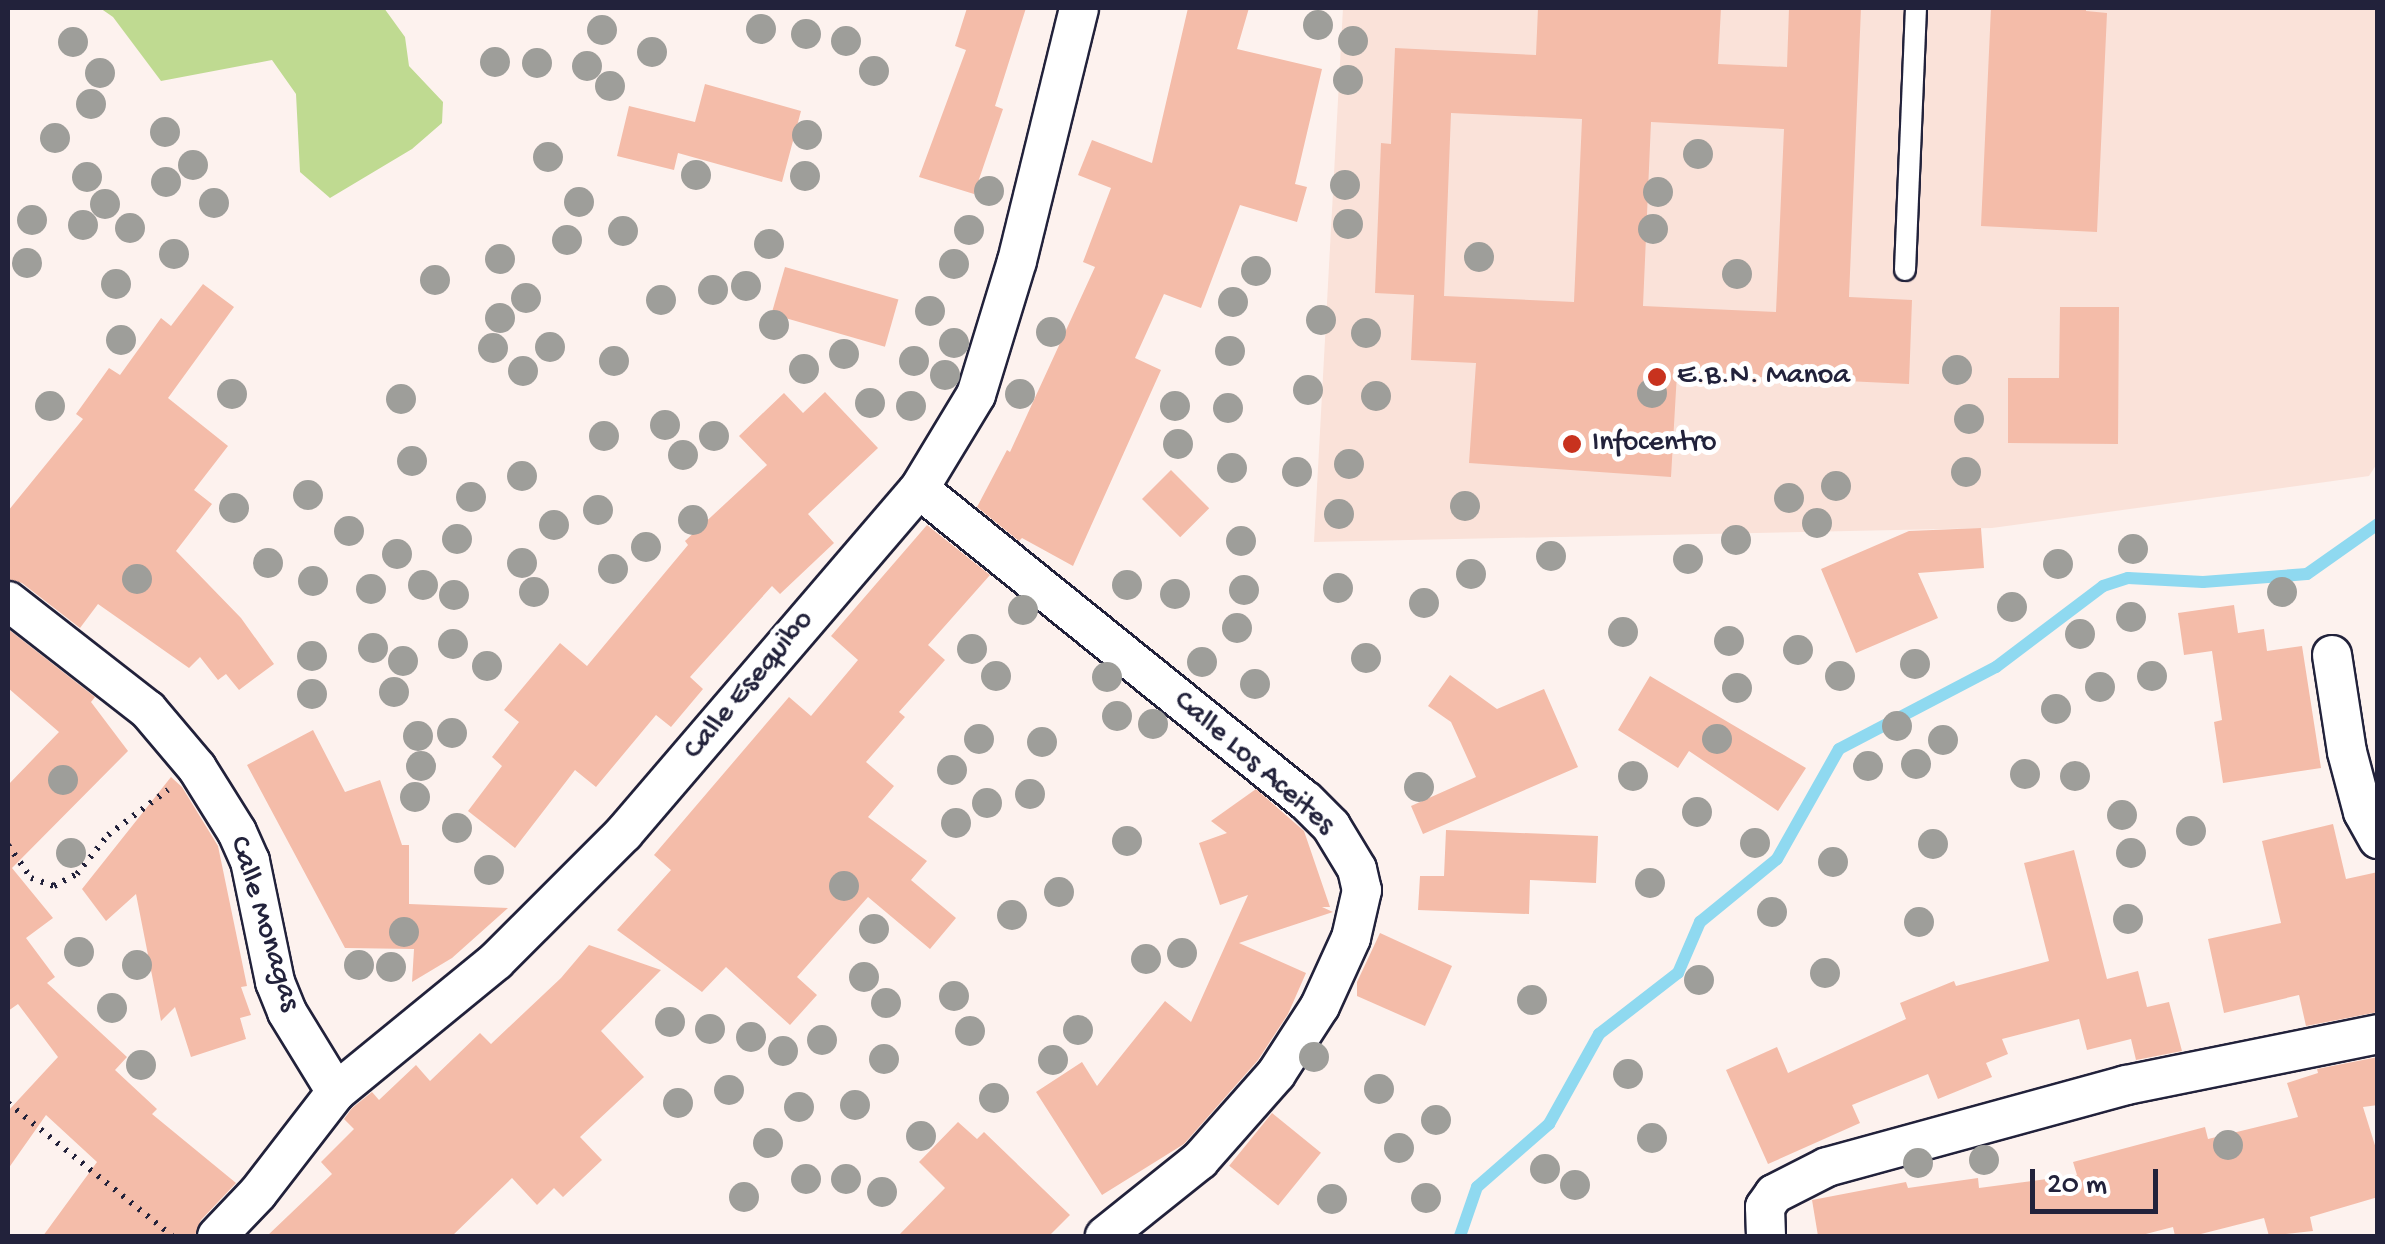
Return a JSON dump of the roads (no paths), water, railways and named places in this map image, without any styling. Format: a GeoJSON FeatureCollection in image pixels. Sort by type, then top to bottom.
{"type":"FeatureCollection","features":[{"type":"Feature","properties":{"kind":"street","name":"Calle Esequibo"},"geometry":{"type":"LineString","coordinates":[[217,1236],[258,1194],[336,1092],[470,985],[624,834],[919,489],[976,395],[1017,261],[1079,8]]}},
{"type":"Feature","properties":{"kind":"street","name":"Calle Los Aceites"},"geometry":{"type":"LineString","coordinates":[[919,489],[1305,800],[1332,826],[1357,869],[1362,890],[1352,938],[1320,1006],[1276,1074],[1200,1160],[1105,1236]]}},
{"type":"Feature","properties":{"kind":"street","name":"Calle Monagas"},"geometry":{"type":"LineString","coordinates":[[8,601],[119,684],[148,710],[197,768],[238,832],[250,860],[271,965],[287,1012],[336,1092]]}},
{"type":"Feature","properties":{"kind":"street"},"geometry":{"type":"LineString","coordinates":[[2332,655],[2347,752],[2363,812],[2378,839]]}},
{"type":"Feature","properties":{"kind":"street"},"geometry":{"type":"LineString","coordinates":[[1766,1236],[1765,1206],[1774,1194],[1827,1167],[2126,1085],[2378,1034]]}},
{"type":"Feature","properties":{"kind":"lane"},"geometry":{"type":"LineString","coordinates":[[1906,270],[1916,8]]}},
{"type":"Feature","properties":{"kind":"waterway"},"geometry":{"type":"LineString","coordinates":[[1460,1236],[1477,1187],[1549,1124],[1599,1034],[1678,973],[1700,922],[1777,859],[1839,749],[1996,667],[2103,586],[2128,578],[2203,582],[2307,574],[2378,524]]}},
{"type":"Feature","properties":{"kind":"place","name":"E.B.N. Manoa"},"geometry":{"type":"Point","coordinates":[1657,377]}},
{"type":"Feature","properties":{"kind":"place","name":"Infocentro"},"geometry":{"type":"Point","coordinates":[1572,444]}}]}
